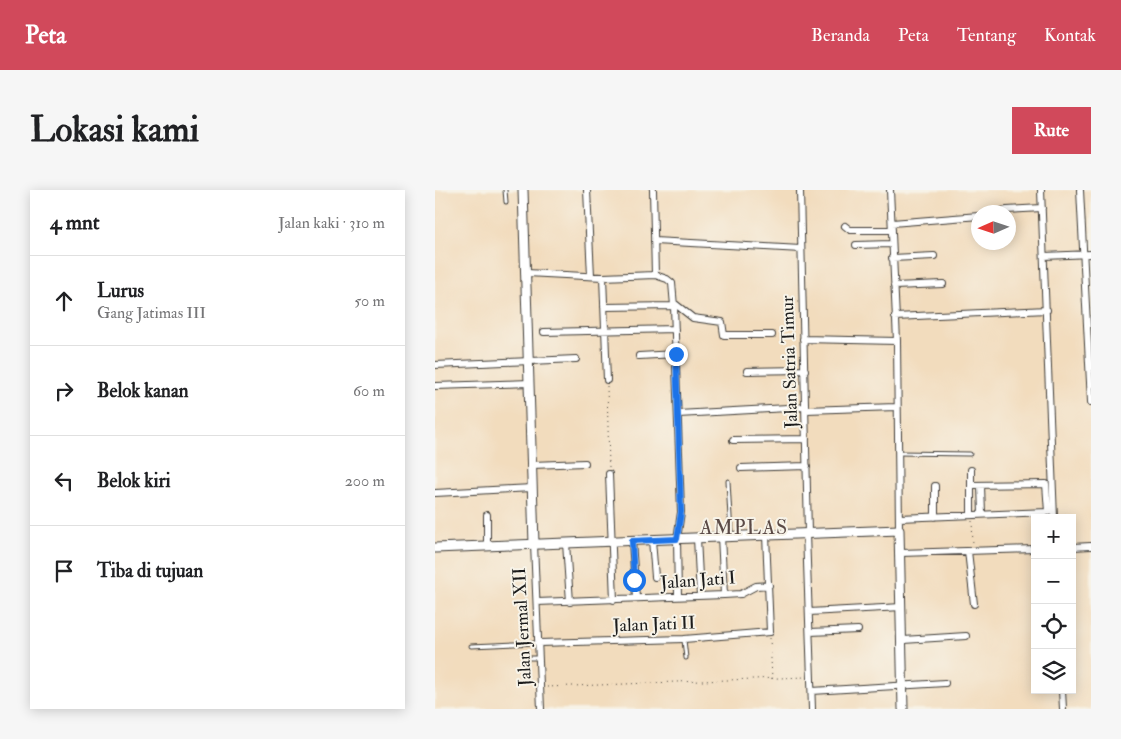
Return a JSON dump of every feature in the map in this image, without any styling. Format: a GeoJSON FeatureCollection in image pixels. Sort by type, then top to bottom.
{"type":"FeatureCollection","features":[{"type":"Feature","properties":{"kind":"street"},"geometry":{"type":"LineString","coordinates":[[523,190],[534,544]]}},
{"type":"Feature","properties":{"kind":"street"},"geometry":{"type":"LineString","coordinates":[[587,190],[591,276]]}},
{"type":"Feature","properties":{"kind":"street"},"geometry":{"type":"LineString","coordinates":[[653,190],[655,275]]}},
{"type":"Feature","properties":{"kind":"street","name":"Jalan Satria Timur"},"geometry":{"type":"LineString","coordinates":[[800,190],[812,709]]}},
{"type":"Feature","properties":{"kind":"street"},"geometry":{"type":"LineString","coordinates":[[890,190],[891,244],[897,341],[896,407],[903,640],[903,709]]}},
{"type":"Feature","properties":{"kind":"street"},"geometry":{"type":"LineString","coordinates":[[1041,190],[1054,514]]}},
{"type":"Feature","properties":{"kind":"street"},"geometry":{"type":"LineString","coordinates":[[1080,190],[1091,402]]}},
{"type":"Feature","properties":{"kind":"street"},"geometry":{"type":"LineString","coordinates":[[1016,209],[1042,208]]}},
{"type":"Feature","properties":{"kind":"street"},"geometry":{"type":"LineString","coordinates":[[845,226],[850,230],[971,217]]}},
{"type":"Feature","properties":{"kind":"street"},"geometry":{"type":"LineString","coordinates":[[654,241],[801,249]]}},
{"type":"Feature","properties":{"kind":"street"},"geometry":{"type":"LineString","coordinates":[[856,245],[891,244]]}},
{"type":"Feature","properties":{"kind":"street"},"geometry":{"type":"LineString","coordinates":[[1044,256],[1091,254]]}},
{"type":"Feature","properties":{"kind":"street"},"geometry":{"type":"LineString","coordinates":[[892,258],[933,256]]}},
{"type":"Feature","properties":{"kind":"street"},"geometry":{"type":"LineString","coordinates":[[527,273],[591,276],[655,275],[672,283],[681,512],[677,539],[678,596]]}},
{"type":"Feature","properties":{"kind":"street"},"geometry":{"type":"LineString","coordinates":[[603,276],[607,380]]}},
{"type":"Feature","properties":{"kind":"street"},"geometry":{"type":"LineString","coordinates":[[894,286],[943,284]]}},
{"type":"Feature","properties":{"kind":"street"},"geometry":{"type":"LineString","coordinates":[[604,307],[674,304],[693,318],[722,322],[724,335],[772,335]]}},
{"type":"Feature","properties":{"kind":"street"},"geometry":{"type":"LineString","coordinates":[[895,317],[1047,310]]}},
{"type":"Feature","properties":{"kind":"street"},"geometry":{"type":"LineString","coordinates":[[544,332],[604,329],[675,329]]}},
{"type":"Feature","properties":{"kind":"street"},"geometry":{"type":"LineString","coordinates":[[803,339],[897,341]]}},
{"type":"Feature","properties":{"kind":"street"},"geometry":{"type":"LineString","coordinates":[[639,356],[676,354]]}},
{"type":"Feature","properties":{"kind":"street"},"geometry":{"type":"LineString","coordinates":[[435,364],[576,359]]}},
{"type":"Feature","properties":{"kind":"street"},"geometry":{"type":"LineString","coordinates":[[747,371],[805,370]]}},
{"type":"Feature","properties":{"kind":"street"},"geometry":{"type":"LineString","coordinates":[[435,386],[530,383]]}},
{"type":"Feature","properties":{"kind":"street"},"geometry":{"type":"LineString","coordinates":[[678,414],[806,408],[896,407]]}},
{"type":"Feature","properties":{"kind":"street"},"geometry":{"type":"LineString","coordinates":[[733,440],[806,439]]}},
{"type":"Feature","properties":{"kind":"street"},"geometry":{"type":"LineString","coordinates":[[532,465],[585,463]]}},
{"type":"Feature","properties":{"kind":"street"},"geometry":{"type":"LineString","coordinates":[[741,468],[807,466]]}},
{"type":"Feature","properties":{"kind":"street"},"geometry":{"type":"LineString","coordinates":[[971,470],[971,515]]}},
{"type":"Feature","properties":{"kind":"street"},"geometry":{"type":"LineString","coordinates":[[609,474],[613,600]]}},
{"type":"Feature","properties":{"kind":"street"},"geometry":{"type":"LineString","coordinates":[[899,518],[982,514],[1047,514],[1047,485],[971,485]]}},
{"type":"Feature","properties":{"kind":"street"},"geometry":{"type":"LineString","coordinates":[[981,485],[982,514]]}},
{"type":"Feature","properties":{"kind":"street"},"geometry":{"type":"LineString","coordinates":[[935,486],[935,517]]}},
{"type":"Feature","properties":{"kind":"street"},"geometry":{"type":"LineString","coordinates":[[435,493],[533,488]]}},
{"type":"Feature","properties":{"kind":"street"},"geometry":{"type":"LineString","coordinates":[[487,515],[487,545]]}},
{"type":"Feature","properties":{"kind":"street"},"geometry":{"type":"LineString","coordinates":[[435,548],[899,530]]}},
{"type":"Feature","properties":{"kind":"street"},"geometry":{"type":"LineString","coordinates":[[766,535],[770,632]]}},
{"type":"Feature","properties":{"kind":"street"},"geometry":{"type":"LineString","coordinates":[[721,536],[724,595]]}},
{"type":"Feature","properties":{"kind":"street"},"geometry":{"type":"LineString","coordinates":[[697,538],[700,596]]}},
{"type":"Feature","properties":{"kind":"street"},"geometry":{"type":"LineString","coordinates":[[652,540],[655,577]]}},
{"type":"Feature","properties":{"kind":"street"},"geometry":{"type":"LineString","coordinates":[[632,541],[636,598]]}},
{"type":"Feature","properties":{"kind":"street"},"geometry":{"type":"LineString","coordinates":[[566,543],[569,602]]}},
{"type":"Feature","properties":{"kind":"street","name":"Jalan Jermal XII"},"geometry":{"type":"LineString","coordinates":[[534,544],[541,709]]}},
{"type":"Feature","properties":{"kind":"street"},"geometry":{"type":"LineString","coordinates":[[1076,547],[1091,546]]}},
{"type":"Feature","properties":{"kind":"street"},"geometry":{"type":"LineString","coordinates":[[900,553],[1031,550]]}},
{"type":"Feature","properties":{"kind":"street"},"geometry":{"type":"LineString","coordinates":[[970,551],[974,604]]}},
{"type":"Feature","properties":{"kind":"street","name":"Jalan Jati I"},"geometry":{"type":"LineString","coordinates":[[537,602],[741,594],[757,586],[769,586]]}},
{"type":"Feature","properties":{"kind":"street"},"geometry":{"type":"LineString","coordinates":[[809,612],[901,607]]}},
{"type":"Feature","properties":{"kind":"street"},"geometry":{"type":"LineString","coordinates":[[810,632],[858,630]]}},
{"type":"Feature","properties":{"kind":"street","name":"Jalan Jati II"},"geometry":{"type":"LineString","coordinates":[[539,643],[684,639],[770,632]]}},
{"type":"Feature","properties":{"kind":"street"},"geometry":{"type":"LineString","coordinates":[[903,640],[967,636]]}},
{"type":"Feature","properties":{"kind":"street"},"geometry":{"type":"LineString","coordinates":[[812,691],[945,683]]}},
{"type":"Feature","properties":{"kind":"street"},"geometry":{"type":"LineString","coordinates":[[1062,694],[1063,709]]}},
{"type":"Feature","properties":{"kind":"lane"},"geometry":{"type":"LineString","coordinates":[[505,190],[506,202]]}},
{"type":"Feature","properties":{"kind":"lane"},"geometry":{"type":"LineString","coordinates":[[898,453],[969,454]]}},
{"type":"Feature","properties":{"kind":"lane"},"geometry":{"type":"LineString","coordinates":[[727,481],[731,536]]}},
{"type":"Feature","properties":{"kind":"lane"},"geometry":{"type":"LineString","coordinates":[[684,639],[686,658]]}},
{"type":"Feature","properties":{"kind":"lane"},"geometry":{"type":"LineString","coordinates":[[471,646],[539,643]]}},
{"type":"Feature","properties":{"kind":"lane"},"geometry":{"type":"LineString","coordinates":[[527,658],[539,658]]}},
{"type":"Feature","properties":{"kind":"path"},"geometry":{"type":"LineString","coordinates":[[607,380],[609,474]]}},
{"type":"Feature","properties":{"kind":"path"},"geometry":{"type":"LineString","coordinates":[[970,551],[971,515]]}},
{"type":"Feature","properties":{"kind":"path"},"geometry":{"type":"LineString","coordinates":[[770,632],[772,680]]}},
{"type":"Feature","properties":{"kind":"path"},"geometry":{"type":"LineString","coordinates":[[540,687],[772,680],[811,677]]}},
{"type":"Feature","properties":{"kind":"district","name":"AMPLAS"},"geometry":{"type":"Point","coordinates":[744,527]}},
{"type":"Feature","properties":{"kind":"route"},"geometry":{"type":"LineString","coordinates":[[634,580],[632,541],[677,539],[681,512],[681,480],[676,354]]}}]}
